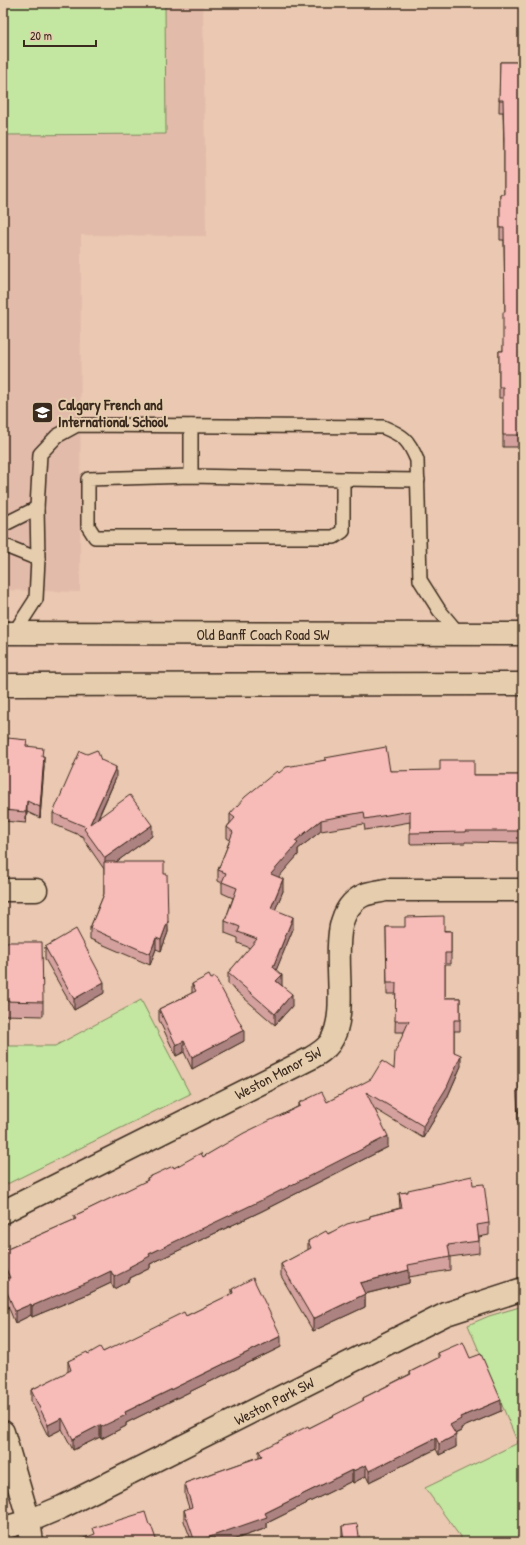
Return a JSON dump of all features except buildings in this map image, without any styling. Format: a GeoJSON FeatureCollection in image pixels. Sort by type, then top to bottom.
{"type":"FeatureCollection","features":[{"type":"Feature","properties":{"kind":"street","name":"Old Banff Coach Road SW"},"geometry":{"type":"LineString","coordinates":[[8,633],[523,634]]}},
{"type":"Feature","properties":{"kind":"street"},"geometry":{"type":"LineString","coordinates":[[3,685],[523,684]]}},
{"type":"Feature","properties":{"kind":"street"},"geometry":{"type":"LineString","coordinates":[[3,890],[36,890]]}},
{"type":"Feature","properties":{"kind":"street","name":"Weston Manor SW"},"geometry":{"type":"LineString","coordinates":[[3,1212],[304,1062],[324,1050],[330,1043],[337,1030],[340,1014],[339,933],[348,907],[364,895],[385,890],[523,890]]}},
{"type":"Feature","properties":{"kind":"street","name":"Weston Park SW"},"geometry":{"type":"LineString","coordinates":[[3,1528],[31,1532],[62,1508],[446,1314],[523,1288]]}},
{"type":"Feature","properties":{"kind":"street"},"geometry":{"type":"LineString","coordinates":[[3,1432],[31,1532]]}},
{"type":"Feature","properties":{"kind":"lane"},"geometry":{"type":"LineString","coordinates":[[8,633],[36,599],[38,559],[37,508],[40,454],[57,436],[77,426],[191,426],[383,427],[400,434],[411,445],[417,460],[420,580],[439,610],[458,634]]}},
{"type":"Feature","properties":{"kind":"lane"},"geometry":{"type":"LineString","coordinates":[[191,426],[191,476]]}},
{"type":"Feature","properties":{"kind":"lane"},"geometry":{"type":"LineString","coordinates":[[343,479],[343,531],[334,537],[95,537],[88,526],[88,479],[191,476],[418,480]]}},
{"type":"Feature","properties":{"kind":"lane"},"geometry":{"type":"LineString","coordinates":[[3,525],[37,508]]}},
{"type":"Feature","properties":{"kind":"lane"},"geometry":{"type":"LineString","coordinates":[[3,545],[38,559]]}},
{"type":"Feature","properties":{"kind":"shaded area","name":"Calgary French and International School"},"geometry":{"type":"Polygon","coordinates":[[[3,3],[203,3],[206,236],[81,235],[80,592],[3,590],[3,3]]]}},
{"type":"Feature","properties":{"kind":"green space"},"geometry":{"type":"Polygon","coordinates":[[[3,3],[165,3],[166,134],[3,135],[3,3]]]}},
{"type":"Feature","properties":{"kind":"green space"},"geometry":{"type":"Polygon","coordinates":[[[141,1000],[190,1094],[3,1186],[3,1046],[55,1046],[141,1000]]]}},
{"type":"Feature","properties":{"kind":"green space"},"geometry":{"type":"Polygon","coordinates":[[[523,1306],[523,1542],[464,1542],[425,1488],[518,1443],[468,1325],[489,1316],[523,1306]]]}},
{"type":"Feature","properties":{"kind":"place","name":"Calgary French and International School"},"geometry":{"type":"Point","coordinates":[42,413]}}]}
